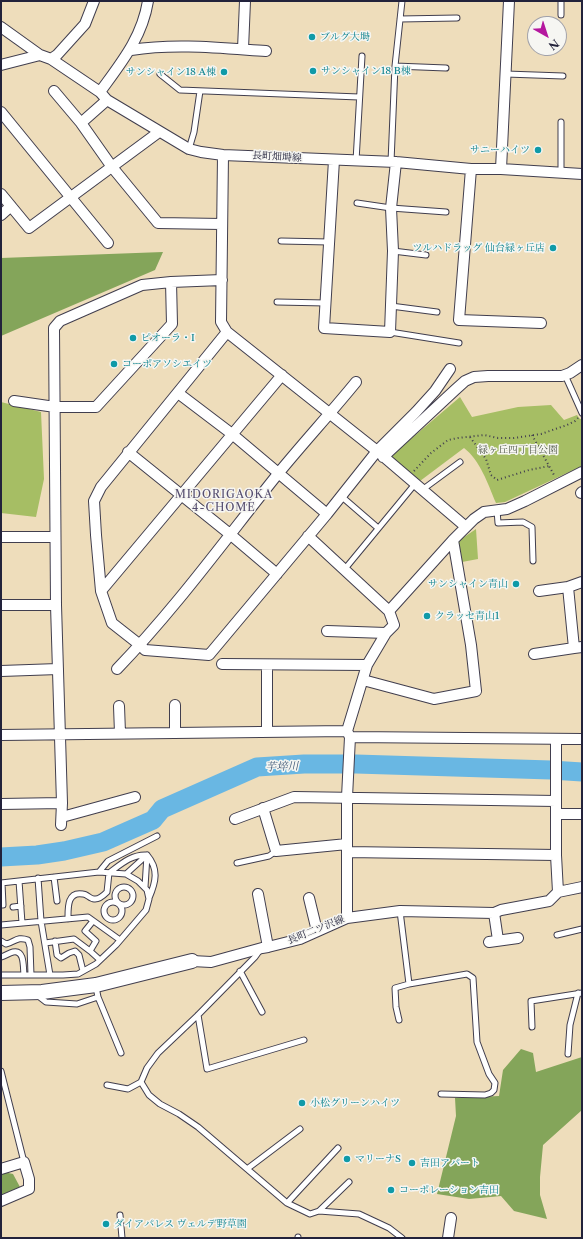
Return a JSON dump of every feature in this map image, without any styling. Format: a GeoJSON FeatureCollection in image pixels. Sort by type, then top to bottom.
{"type":"FeatureCollection","features":[{"type":"Feature","properties":{"kind":"street"},"geometry":{"type":"LineString","coordinates":[[51,59],[57,55],[85,24],[94,1]]}},
{"type":"Feature","properties":{"kind":"street"},"geometry":{"type":"LineString","coordinates":[[100,92],[130,50],[141,28],[146,14],[148,1]]}},
{"type":"Feature","properties":{"kind":"street"},"geometry":{"type":"LineString","coordinates":[[243,50],[245,1]]}},
{"type":"Feature","properties":{"kind":"street"},"geometry":{"type":"LineString","coordinates":[[501,169],[509,1]]}},
{"type":"Feature","properties":{"kind":"street","name":"長町畑塒線"},"geometry":{"type":"LineString","coordinates":[[1,28],[100,92],[106,100],[189,149],[223,155],[394,162],[471,169],[501,169],[582,174]]}},
{"type":"Feature","properties":{"kind":"street"},"geometry":{"type":"LineString","coordinates":[[130,50],[150,47],[182,46],[266,51]]}},
{"type":"Feature","properties":{"kind":"street"},"geometry":{"type":"LineString","coordinates":[[1,65],[40,54]]}},
{"type":"Feature","properties":{"kind":"street"},"geometry":{"type":"LineString","coordinates":[[54,91],[81,123],[112,167],[158,223],[222,224]]}},
{"type":"Feature","properties":{"kind":"street"},"geometry":{"type":"LineString","coordinates":[[81,123],[106,100]]}},
{"type":"Feature","properties":{"kind":"street"},"geometry":{"type":"LineString","coordinates":[[1,112],[108,244]]}},
{"type":"Feature","properties":{"kind":"street"},"geometry":{"type":"LineString","coordinates":[[1,194],[29,228],[159,132]]}},
{"type":"Feature","properties":{"kind":"street"},"geometry":{"type":"LineString","coordinates":[[223,155],[221,322],[227,332],[330,413],[466,527]]}},
{"type":"Feature","properties":{"kind":"street"},"geometry":{"type":"LineString","coordinates":[[334,160],[324,328],[390,332],[393,251],[391,208],[394,162]]}},
{"type":"Feature","properties":{"kind":"street"},"geometry":{"type":"LineString","coordinates":[[471,169],[459,320],[541,323]]}},
{"type":"Feature","properties":{"kind":"street"},"geometry":{"type":"LineString","coordinates":[[1,215],[11,206]]}},
{"type":"Feature","properties":{"kind":"street"},"geometry":{"type":"LineString","coordinates":[[135,797],[62,821],[56,605],[54,328],[60,321],[142,285],[222,280]]}},
{"type":"Feature","properties":{"kind":"street"},"geometry":{"type":"LineString","coordinates":[[14,401],[55,407],[96,407],[172,324],[171,282]]}},
{"type":"Feature","properties":{"kind":"street"},"geometry":{"type":"LineString","coordinates":[[227,332],[128,452],[101,487],[94,501],[101,591],[112,623],[145,650],[209,655],[340,496],[380,454],[435,391],[450,369]]}},
{"type":"Feature","properties":{"kind":"street"},"geometry":{"type":"LineString","coordinates":[[380,454],[465,381],[474,377],[562,376],[582,365]]}},
{"type":"Feature","properties":{"kind":"street"},"geometry":{"type":"LineString","coordinates":[[101,591],[282,375]]}},
{"type":"Feature","properties":{"kind":"street"},"geometry":{"type":"LineString","coordinates":[[117,669],[140,645],[231,535],[278,474],[356,382]]}},
{"type":"Feature","properties":{"kind":"street"},"geometry":{"type":"LineString","coordinates":[[178,393],[232,434],[326,514]]}},
{"type":"Feature","properties":{"kind":"street"},"geometry":{"type":"LineString","coordinates":[[128,452],[277,574]]}},
{"type":"Feature","properties":{"kind":"street"},"geometry":{"type":"LineString","coordinates":[[388,611],[474,518],[484,512],[507,509],[582,472]]}},
{"type":"Feature","properties":{"kind":"street"},"geometry":{"type":"LineString","coordinates":[[308,536],[388,611],[394,625],[386,633],[367,665],[349,734],[347,797],[347,918]]}},
{"type":"Feature","properties":{"kind":"street"},"geometry":{"type":"LineString","coordinates":[[1,537],[55,537]]}},
{"type":"Feature","properties":{"kind":"street"},"geometry":{"type":"LineString","coordinates":[[364,680],[434,699],[476,691],[471,645],[453,540]]}},
{"type":"Feature","properties":{"kind":"street"},"geometry":{"type":"LineString","coordinates":[[539,591],[568,587],[582,582]]}},
{"type":"Feature","properties":{"kind":"street"},"geometry":{"type":"LineString","coordinates":[[534,654],[578,648],[568,587]]}},
{"type":"Feature","properties":{"kind":"street"},"geometry":{"type":"LineString","coordinates":[[1,605],[56,605]]}},
{"type":"Feature","properties":{"kind":"street"},"geometry":{"type":"LineString","coordinates":[[327,631],[386,633]]}},
{"type":"Feature","properties":{"kind":"street"},"geometry":{"type":"LineString","coordinates":[[222,664],[367,665]]}},
{"type":"Feature","properties":{"kind":"street"},"geometry":{"type":"LineString","coordinates":[[267,665],[267,732]]}},
{"type":"Feature","properties":{"kind":"street"},"geometry":{"type":"LineString","coordinates":[[1,671],[58,669]]}},
{"type":"Feature","properties":{"kind":"street"},"geometry":{"type":"LineString","coordinates":[[175,705],[175,734]]}},
{"type":"Feature","properties":{"kind":"street"},"geometry":{"type":"LineString","coordinates":[[118,706],[120,733]]}},
{"type":"Feature","properties":{"kind":"street"},"geometry":{"type":"LineString","coordinates":[[1,735],[267,732],[582,739]]}},
{"type":"Feature","properties":{"kind":"street"},"geometry":{"type":"LineString","coordinates":[[556,739],[556,855],[558,892]]}},
{"type":"Feature","properties":{"kind":"street"},"geometry":{"type":"LineString","coordinates":[[235,819],[294,797],[556,801]]}},
{"type":"Feature","properties":{"kind":"street"},"geometry":{"type":"LineString","coordinates":[[1,804],[62,803]]}},
{"type":"Feature","properties":{"kind":"street"},"geometry":{"type":"LineString","coordinates":[[263,808],[276,851],[347,848],[556,855]]}},
{"type":"Feature","properties":{"kind":"street"},"geometry":{"type":"LineString","coordinates":[[556,814],[582,814]]}},
{"type":"Feature","properties":{"kind":"street","name":"長町二ツ沢線"},"geometry":{"type":"LineString","coordinates":[[1,993],[97,991],[192,961],[211,962],[300,939],[347,918],[400,911],[494,913],[501,910],[549,901],[558,892],[582,887]]}},
{"type":"Feature","properties":{"kind":"street"},"geometry":{"type":"LineString","coordinates":[[258,894],[265,947]]}},
{"type":"Feature","properties":{"kind":"street"},"geometry":{"type":"LineString","coordinates":[[309,898],[317,931]]}},
{"type":"Feature","properties":{"kind":"street"},"geometry":{"type":"LineString","coordinates":[[494,913],[494,941],[518,938]]}},
{"type":"Feature","properties":{"kind":"street"},"geometry":{"type":"LineString","coordinates":[[1,1169],[24,1162],[29,1179],[29,1189],[1,1201]]}},
{"type":"Feature","properties":{"kind":"street"},"geometry":{"type":"LineString","coordinates":[[448,1238],[451,1218]]}},
{"type":"Feature","properties":{"kind":"lane"},"geometry":{"type":"LineString","coordinates":[[394,162],[395,66],[402,1]]}},
{"type":"Feature","properties":{"kind":"lane"},"geometry":{"type":"LineString","coordinates":[[560,1],[561,15]]}},
{"type":"Feature","properties":{"kind":"lane"},"geometry":{"type":"LineString","coordinates":[[400,19],[457,18]]}},
{"type":"Feature","properties":{"kind":"lane"},"geometry":{"type":"LineString","coordinates":[[356,161],[362,56]]}},
{"type":"Feature","properties":{"kind":"lane"},"geometry":{"type":"LineString","coordinates":[[395,66],[446,68]]}},
{"type":"Feature","properties":{"kind":"lane"},"geometry":{"type":"LineString","coordinates":[[160,74],[180,90],[359,97]]}},
{"type":"Feature","properties":{"kind":"lane"},"geometry":{"type":"LineString","coordinates":[[506,74],[563,76]]}},
{"type":"Feature","properties":{"kind":"lane"},"geometry":{"type":"LineString","coordinates":[[189,149],[194,132],[200,91]]}},
{"type":"Feature","properties":{"kind":"lane"},"geometry":{"type":"LineString","coordinates":[[561,122],[561,172]]}},
{"type":"Feature","properties":{"kind":"lane"},"geometry":{"type":"LineString","coordinates":[[357,203],[391,208],[446,212]]}},
{"type":"Feature","properties":{"kind":"lane"},"geometry":{"type":"LineString","coordinates":[[281,241],[329,242]]}},
{"type":"Feature","properties":{"kind":"lane"},"geometry":{"type":"LineString","coordinates":[[393,251],[426,256]]}},
{"type":"Feature","properties":{"kind":"lane"},"geometry":{"type":"LineString","coordinates":[[276,302],[326,303]]}},
{"type":"Feature","properties":{"kind":"lane"},"geometry":{"type":"LineString","coordinates":[[391,306],[436,312]]}},
{"type":"Feature","properties":{"kind":"lane"},"geometry":{"type":"LineString","coordinates":[[390,332],[459,343]]}},
{"type":"Feature","properties":{"kind":"lane"},"geometry":{"type":"LineString","coordinates":[[565,375],[582,413]]}},
{"type":"Feature","properties":{"kind":"lane"},"geometry":{"type":"LineString","coordinates":[[344,570],[415,484],[460,462]]}},
{"type":"Feature","properties":{"kind":"lane"},"geometry":{"type":"LineString","coordinates":[[340,496],[378,528]]}},
{"type":"Feature","properties":{"kind":"lane"},"geometry":{"type":"LineString","coordinates":[[497,510],[498,523],[523,522],[532,527],[534,561]]}},
{"type":"Feature","properties":{"kind":"lane"},"geometry":{"type":"LineString","coordinates":[[99,872],[108,861],[157,836]]}},
{"type":"Feature","properties":{"kind":"lane"},"geometry":{"type":"LineString","coordinates":[[237,863],[270,856],[276,851]]}},
{"type":"Feature","properties":{"kind":"lane"},"geometry":{"type":"LineString","coordinates":[[68,919],[68,903],[72,897],[76,894],[84,894],[93,899],[99,899],[107,892],[109,872],[131,858],[138,855],[147,854]]}},
{"type":"Feature","properties":{"kind":"lane"},"geometry":{"type":"LineString","coordinates":[[126,874],[147,854]]}},
{"type":"Feature","properties":{"kind":"lane"},"geometry":{"type":"LineString","coordinates":[[144,887],[147,854]]}},
{"type":"Feature","properties":{"kind":"lane"},"geometry":{"type":"LineString","coordinates":[[1,976],[78,974],[96,964],[120,940],[146,910],[156,879],[153,864],[147,854]]}},
{"type":"Feature","properties":{"kind":"lane"},"geometry":{"type":"LineString","coordinates":[[1,905],[3,905],[1,883],[99,872],[126,874],[136,880],[147,890],[149,900]]}},
{"type":"Feature","properties":{"kind":"lane"},"geometry":{"type":"LineString","coordinates":[[54,876],[57,901]]}},
{"type":"Feature","properties":{"kind":"lane"},"geometry":{"type":"LineString","coordinates":[[38,878],[41,921],[50,975]]}},
{"type":"Feature","properties":{"kind":"lane"},"geometry":{"type":"LineString","coordinates":[[130,889],[136,880]]}},
{"type":"Feature","properties":{"kind":"lane"},"geometry":{"type":"LineString","coordinates":[[19,881],[22,922]]}},
{"type":"Feature","properties":{"kind":"lane"},"geometry":{"type":"LineString","coordinates":[[130,889],[124,887],[118,889],[115,895],[116,901],[118,904],[122,909],[122,914],[115,920],[112,921],[107,919],[103,910],[106,904],[112,902],[118,904],[124,906],[130,904],[134,897],[130,889]]}},
{"type":"Feature","properties":{"kind":"lane"},"geometry":{"type":"LineString","coordinates":[[13,907],[21,906]]}},
{"type":"Feature","properties":{"kind":"lane"},"geometry":{"type":"LineString","coordinates":[[400,911],[409,984]]}},
{"type":"Feature","properties":{"kind":"lane"},"geometry":{"type":"LineString","coordinates":[[1,925],[88,917],[120,940]]}},
{"type":"Feature","properties":{"kind":"lane"},"geometry":{"type":"LineString","coordinates":[[101,926],[107,919]]}},
{"type":"Feature","properties":{"kind":"lane"},"geometry":{"type":"LineString","coordinates":[[90,951],[96,941],[85,931],[93,921]]}},
{"type":"Feature","properties":{"kind":"lane"},"geometry":{"type":"LineString","coordinates":[[557,935],[582,929]]}},
{"type":"Feature","properties":{"kind":"lane"},"geometry":{"type":"LineString","coordinates":[[1,941],[6,944],[22,938],[28,940],[32,975]]}},
{"type":"Feature","properties":{"kind":"lane"},"geometry":{"type":"LineString","coordinates":[[45,943],[74,939],[100,960]]}},
{"type":"Feature","properties":{"kind":"lane"},"geometry":{"type":"LineString","coordinates":[[56,941],[57,955],[61,958],[75,951],[79,955],[83,971]]}},
{"type":"Feature","properties":{"kind":"lane"},"geometry":{"type":"LineString","coordinates":[[107,1085],[128,1089],[141,1082],[147,1068],[158,1053],[265,947]]}},
{"type":"Feature","properties":{"kind":"lane"},"geometry":{"type":"LineString","coordinates":[[1,957],[14,951],[19,953],[22,956],[24,975]]}},
{"type":"Feature","properties":{"kind":"lane"},"geometry":{"type":"LineString","coordinates":[[240,971],[262,1012]]}},
{"type":"Feature","properties":{"kind":"lane"},"geometry":{"type":"LineString","coordinates":[[399,1020],[396,1007],[395,988],[409,984],[467,974],[473,978],[477,1042],[494,1083],[494,1090],[485,1095],[441,1094]]}},
{"type":"Feature","properties":{"kind":"lane"},"geometry":{"type":"LineString","coordinates":[[97,991],[121,1053]]}},
{"type":"Feature","properties":{"kind":"lane"},"geometry":{"type":"LineString","coordinates":[[532,1027],[531,1001],[580,993],[570,1025],[568,1054]]}},
{"type":"Feature","properties":{"kind":"lane"},"geometry":{"type":"LineString","coordinates":[[198,1015],[207,1070],[304,1040]]}},
{"type":"Feature","properties":{"kind":"lane"},"geometry":{"type":"LineString","coordinates":[[1,1071],[24,1162]]}},
{"type":"Feature","properties":{"kind":"lane"},"geometry":{"type":"LineString","coordinates":[[141,1082],[149,1095],[160,1104],[179,1114],[198,1127],[288,1203],[310,1214],[319,1211],[359,1214],[389,1228],[402,1238]]}},
{"type":"Feature","properties":{"kind":"lane"},"geometry":{"type":"LineString","coordinates":[[247,1169],[300,1129]]}},
{"type":"Feature","properties":{"kind":"lane"},"geometry":{"type":"LineString","coordinates":[[288,1203],[338,1148]]}},
{"type":"Feature","properties":{"kind":"lane"},"geometry":{"type":"LineString","coordinates":[[319,1211],[349,1182]]}},
{"type":"Feature","properties":{"kind":"lane"},"geometry":{"type":"LineString","coordinates":[[120,1215],[122,1238]]}},
{"type":"Feature","properties":{"kind":"path"},"geometry":{"type":"LineString","coordinates":[[415,484],[422,461],[448,440],[484,435],[498,438],[514,438],[548,432],[575,421],[582,413]]}},
{"type":"Feature","properties":{"kind":"path"},"geometry":{"type":"LineString","coordinates":[[532,435],[558,484]]}},
{"type":"Feature","properties":{"kind":"path"},"geometry":{"type":"LineString","coordinates":[[470,436],[486,459],[491,475],[497,480],[549,466]]}},
{"type":"Feature","properties":{"kind":"green space"},"geometry":{"type":"Polygon","coordinates":[[[163,252],[155,270],[1,336],[1,258],[163,252]]]}},
{"type":"Feature","properties":{"kind":"green space","name":"緑ヶ丘四丁目公園"},"geometry":{"type":"Polygon","coordinates":[[[460,397],[472,417],[518,407],[551,405],[564,420],[577,415],[580,419],[582,419],[582,466],[505,502],[496,503],[487,480],[475,459],[464,448],[420,481],[393,461],[392,455],[460,397]]]}},
{"type":"Feature","properties":{"kind":"green space"},"geometry":{"type":"Polygon","coordinates":[[[1,402],[41,412],[44,479],[36,517],[1,513],[1,402]]]}},
{"type":"Feature","properties":{"kind":"green space"},"geometry":{"type":"Polygon","coordinates":[[[476,529],[478,559],[462,562],[457,542],[476,529]]]}},
{"type":"Feature","properties":{"kind":"green space"},"geometry":{"type":"Polygon","coordinates":[[[521,1049],[533,1053],[536,1072],[582,1057],[582,1110],[543,1145],[540,1195],[547,1219],[514,1211],[501,1196],[469,1199],[437,1194],[456,1116],[455,1098],[499,1096],[503,1070],[521,1049]]]}},
{"type":"Feature","properties":{"kind":"green space"},"geometry":{"type":"Polygon","coordinates":[[[4,1172],[13,1174],[20,1187],[1,1195],[1,1173],[4,1172]]]}},
{"type":"Feature","properties":{"kind":"waterway","name":"芋埣川"},"geometry":{"type":"LineString","coordinates":[[1,857],[37,855],[64,851],[103,842],[153,820],[162,809],[257,767],[304,764],[356,764],[582,772]]}},
{"type":"Feature","properties":{"kind":"place","name":"ブルグ大塒"},"geometry":{"type":"Point","coordinates":[312,37]}},
{"type":"Feature","properties":{"kind":"place","name":"サンシャイン18 B棟"},"geometry":{"type":"Point","coordinates":[313,71]}},
{"type":"Feature","properties":{"kind":"place","name":"サンシャイン18 A棟"},"geometry":{"type":"Point","coordinates":[224,72]}},
{"type":"Feature","properties":{"kind":"place","name":"サニーハイツ"},"geometry":{"type":"Point","coordinates":[538,150]}},
{"type":"Feature","properties":{"kind":"place","name":"ツルハドラッグ 仙台緑ヶ丘店"},"geometry":{"type":"Point","coordinates":[553,248]}},
{"type":"Feature","properties":{"kind":"place","name":"ピオーラ・I"},"geometry":{"type":"Point","coordinates":[133,338]}},
{"type":"Feature","properties":{"kind":"place","name":"コーポアソシエイツ"},"geometry":{"type":"Point","coordinates":[114,364]}},
{"type":"Feature","properties":{"kind":"place","name":"サンシャイン青山"},"geometry":{"type":"Point","coordinates":[516,584]}},
{"type":"Feature","properties":{"kind":"place","name":"クラッセ青山1"},"geometry":{"type":"Point","coordinates":[427,616]}},
{"type":"Feature","properties":{"kind":"place","name":"小松グリーンハイツ"},"geometry":{"type":"Point","coordinates":[302,1103]}},
{"type":"Feature","properties":{"kind":"place","name":"マリーナS"},"geometry":{"type":"Point","coordinates":[347,1159]}},
{"type":"Feature","properties":{"kind":"place","name":"吉田アパート"},"geometry":{"type":"Point","coordinates":[412,1163]}},
{"type":"Feature","properties":{"kind":"place","name":"コーポレーション吉田"},"geometry":{"type":"Point","coordinates":[391,1190]}},
{"type":"Feature","properties":{"kind":"place","name":"ダイアパレス ヴェルデ野草園"},"geometry":{"type":"Point","coordinates":[106,1224]}},
{"type":"Feature","properties":{"kind":"district","name":"MIDORIGAOKA 4-CHOME"},"geometry":{"type":"Point","coordinates":[224,501]}}]}
